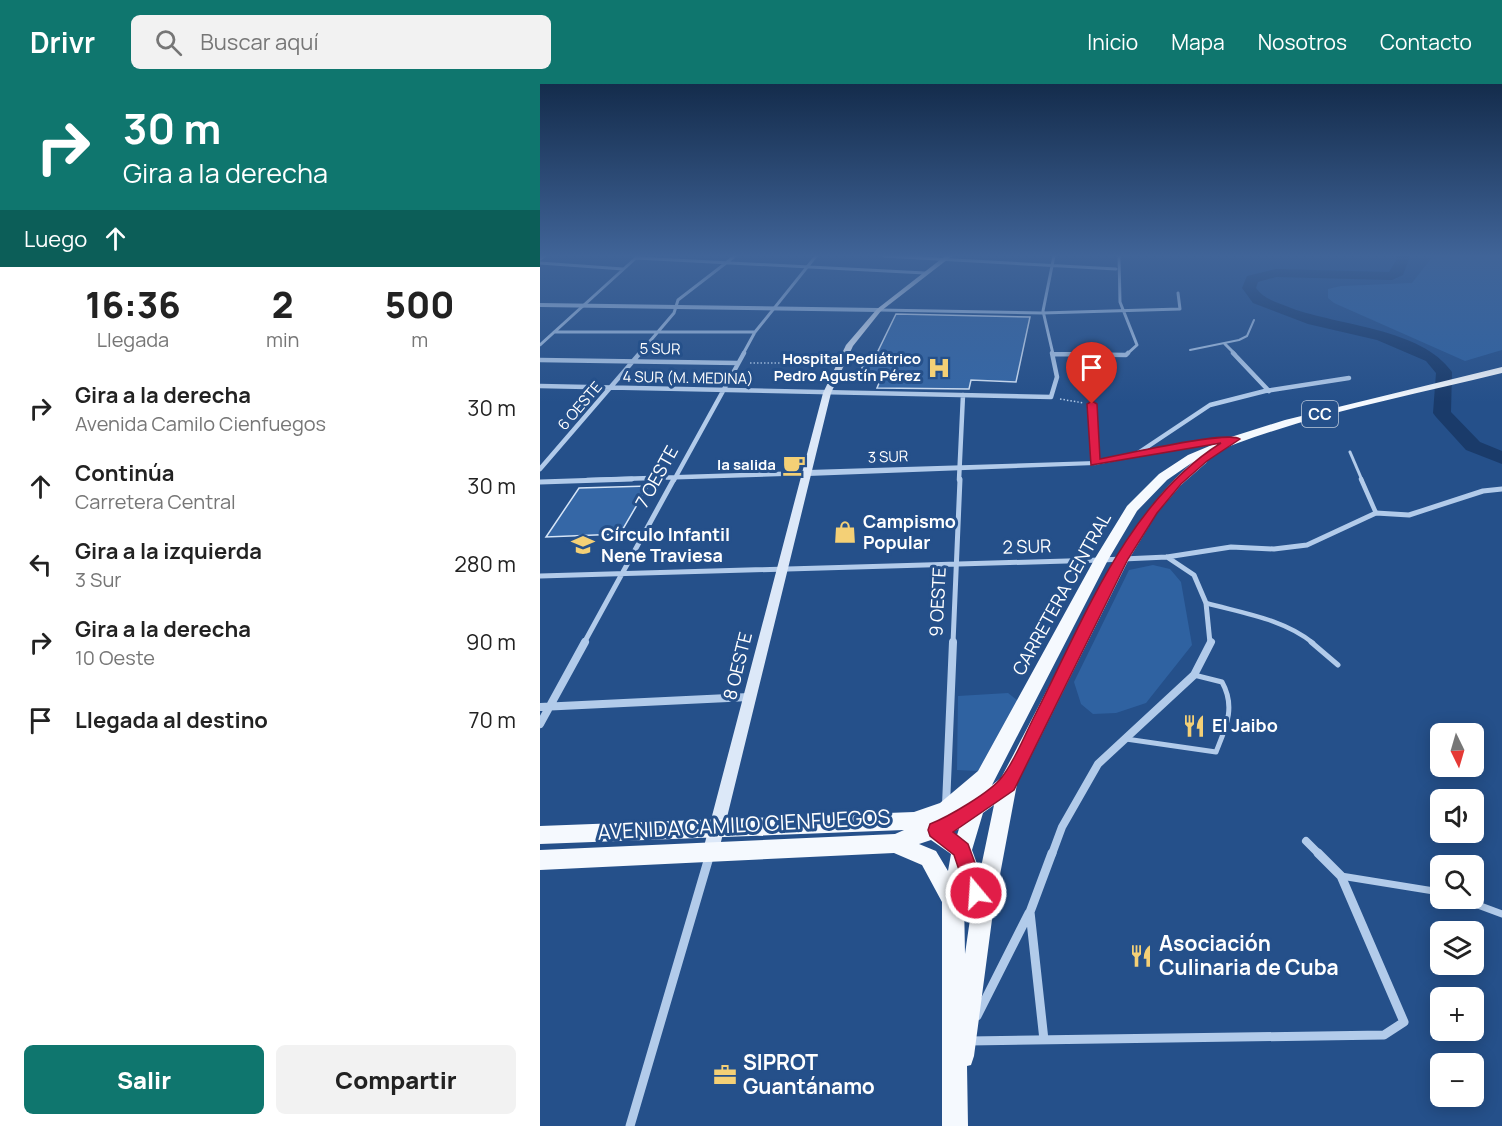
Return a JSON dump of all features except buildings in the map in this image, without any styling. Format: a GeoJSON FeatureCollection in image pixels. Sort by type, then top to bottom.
{"type":"FeatureCollection","features":[{"type":"Feature","properties":{"kind":"main road","name":"8 OESTE"},"geometry":{"type":"LineString","coordinates":[[710,854],[827,393],[850,345],[886,305]]}},
{"type":"Feature","properties":{"kind":"main road","name":"CARRETERA CENTRAL"},"geometry":{"type":"LineString","coordinates":[[985,777],[1101,560],[1132,509],[1163,477],[1192,457],[1235,439],[1289,422],[1498,370]]}},
{"type":"Feature","properties":{"kind":"main road","name":"CARRETERA CENTRAL"},"geometry":{"type":"LineString","coordinates":[[1008,784],[1122,559],[1152,511],[1203,459],[1235,439]]}},
{"type":"Feature","properties":{"kind":"main road","name":"AVENIDA CAMILO CIENFUEGOS"},"geometry":{"type":"LineString","coordinates":[[540,835],[914,821],[946,810],[985,777]]}},
{"type":"Feature","properties":{"kind":"main road","name":"CC"},"geometry":{"type":"LineString","coordinates":[[955,1117],[959,1041],[953,900],[962,850],[985,777]]}},
{"type":"Feature","properties":{"kind":"main road","name":"AVENIDA CAMILO CIENFUEGOS"},"geometry":{"type":"LineString","coordinates":[[540,860],[710,854],[895,843],[937,830],[975,809],[1008,784]]}},
{"type":"Feature","properties":{"kind":"main road","name":"CC"},"geometry":{"type":"LineString","coordinates":[[959,1041],[1008,784]]}},
{"type":"Feature","properties":{"kind":"main road"},"geometry":{"type":"LineString","coordinates":[[914,821],[937,830],[962,850],[982,912]]}},
{"type":"Feature","properties":{"kind":"main road"},"geometry":{"type":"LineString","coordinates":[[895,843],[929,858],[953,900]]}},
{"type":"Feature","properties":{"kind":"street"},"geometry":{"type":"LineString","coordinates":[[540,305],[1042,313],[1180,309],[1179,305]]}},
{"type":"Feature","properties":{"kind":"street","name":"7 OESTE"},"geometry":{"type":"LineString","coordinates":[[540,724],[721,391],[755,332],[775,305]]}},
{"type":"Feature","properties":{"kind":"street"},"geometry":{"type":"LineString","coordinates":[[1044,305],[1042,313],[1053,354],[1056,390],[1051,397]]}},
{"type":"Feature","properties":{"kind":"street"},"geometry":{"type":"LineString","coordinates":[[1053,354],[1126,355],[1137,345],[1120,305]]}},
{"type":"Feature","properties":{"kind":"street"},"geometry":{"type":"LineString","coordinates":[[540,345],[582,306]]}},
{"type":"Feature","properties":{"kind":"street","name":"6 OESTE"},"geometry":{"type":"LineString","coordinates":[[540,469],[674,313],[675,307]]}},
{"type":"Feature","properties":{"kind":"street"},"geometry":{"type":"LineString","coordinates":[[554,332],[755,332]]}},
{"type":"Feature","properties":{"kind":"street"},"geometry":{"type":"LineString","coordinates":[[1225,344],[1269,391]]}},
{"type":"Feature","properties":{"kind":"street","name":"5 SUR"},"geometry":{"type":"LineString","coordinates":[[540,360],[738,363]]}},
{"type":"Feature","properties":{"kind":"street"},"geometry":{"type":"LineString","coordinates":[[1135,455],[1210,405],[1269,391],[1349,378]]}},
{"type":"Feature","properties":{"kind":"street","name":"4 SUR (M. MEDINA)"},"geometry":{"type":"LineString","coordinates":[[540,386],[1051,397]]}},
{"type":"Feature","properties":{"kind":"street","name":"9 OESTE"},"geometry":{"type":"LineString","coordinates":[[946,810],[954,564],[963,395]]}},
{"type":"Feature","properties":{"kind":"street"},"geometry":{"type":"LineString","coordinates":[[1092,404],[1095,463]]}},
{"type":"Feature","properties":{"kind":"street","name":"3 SUR"},"geometry":{"type":"LineString","coordinates":[[540,482],[1095,463],[1204,442],[1235,439]]}},
{"type":"Feature","properties":{"kind":"street"},"geometry":{"type":"LineString","coordinates":[[1376,513],[1409,516],[1483,491],[1502,489]]}},
{"type":"Feature","properties":{"kind":"street","name":"2 SUR"},"geometry":{"type":"LineString","coordinates":[[540,576],[1101,560],[1167,557],[1231,547],[1274,549],[1307,545],[1376,513]]}},
{"type":"Feature","properties":{"kind":"street"},"geometry":{"type":"LineString","coordinates":[[1167,557],[1194,575],[1206,603],[1211,642],[1194,675],[1098,764],[1062,827],[1030,912],[959,1041],[1384,1035],[1404,1022],[1395,996],[1341,876],[1306,842]]}},
{"type":"Feature","properties":{"kind":"street"},"geometry":{"type":"LineString","coordinates":[[540,707],[749,697]]}},
{"type":"Feature","properties":{"kind":"street","name":"8 OESTE"},"geometry":{"type":"LineString","coordinates":[[630,1126],[710,854]]}},
{"type":"Feature","properties":{"kind":"street"},"geometry":{"type":"LineString","coordinates":[[1030,912],[1044,1040]]}},
{"type":"Feature","properties":{"kind":"lane"},"geometry":{"type":"LineString","coordinates":[[1190,350],[1225,344],[1247,336],[1254,320]]}},
{"type":"Feature","properties":{"kind":"lane"},"geometry":{"type":"LineString","coordinates":[[1350,452],[1376,513]]}},
{"type":"Feature","properties":{"kind":"lane"},"geometry":{"type":"LineString","coordinates":[[1206,603],[1274,622],[1303,635],[1338,665]]}},
{"type":"Feature","properties":{"kind":"lane"},"geometry":{"type":"LineString","coordinates":[[1125,739],[1216,752],[1232,711],[1230,693],[1222,682],[1194,675]]}},
{"type":"Feature","properties":{"kind":"lane"},"geometry":{"type":"LineString","coordinates":[[1341,876],[1430,890]]}},
{"type":"Feature","properties":{"kind":"lane"},"geometry":{"type":"LineString","coordinates":[[1484,907],[1502,914]]}},
{"type":"Feature","properties":{"kind":"path"},"geometry":{"type":"LineString","coordinates":[[738,363],[780,363]]}},
{"type":"Feature","properties":{"kind":"path"},"geometry":{"type":"LineString","coordinates":[[1051,397],[1092,404]]}},
{"type":"Feature","properties":{"kind":"shaded area"},"geometry":{"type":"Polygon","coordinates":[[[1338,305],[1502,305],[1502,350],[1465,361],[1338,305]]]}},
{"type":"Feature","properties":{"kind":"shaded area"},"geometry":{"type":"Polygon","coordinates":[[[1153,565],[1170,569],[1181,582],[1192,645],[1146,703],[1116,713],[1093,714],[1081,704],[1074,682],[1129,570],[1153,565]]]}},
{"type":"Feature","properties":{"kind":"shaded area"},"geometry":{"type":"Polygon","coordinates":[[[1008,693],[1017,700],[978,771],[957,770],[958,696],[1008,693]]]}},
{"type":"Feature","properties":{"kind":"waterway"},"geometry":{"type":"LineString","coordinates":[[1270,305],[1313,321],[1382,336],[1432,358],[1444,372],[1442,413],[1473,446],[1502,458]]}},
{"type":"Feature","properties":{"kind":"place","name":"Hospital Pediátrico Pedro Agustín Pérez"},"geometry":{"type":"Point","coordinates":[939,368]}},
{"type":"Feature","properties":{"kind":"place","name":"la salida"},"geometry":{"type":"Point","coordinates":[794,465]}},
{"type":"Feature","properties":{"kind":"place","name":"Campismo Popular"},"geometry":{"type":"Point","coordinates":[845,532]}},
{"type":"Feature","properties":{"kind":"place","name":"Círculo Infantil Nene Traviesa"},"geometry":{"type":"Point","coordinates":[583,545]}},
{"type":"Feature","properties":{"kind":"place","name":"El Jaibo"},"geometry":{"type":"Point","coordinates":[1194,726]}},
{"type":"Feature","properties":{"kind":"place","name":"Asociación Culinaria de Cuba"},"geometry":{"type":"Point","coordinates":[1141,956]}},
{"type":"Feature","properties":{"kind":"place","name":"SIPROT Guantánamo"},"geometry":{"type":"Point","coordinates":[725,1075]}},
{"type":"Feature","properties":{"kind":"route"},"geometry":{"type":"LineString","coordinates":[[976,893],[962,850],[937,830],[957,821],[1008,784],[1122,559],[1152,511],[1203,459],[1235,439],[1204,442],[1095,463],[1092,404]]}}]}
